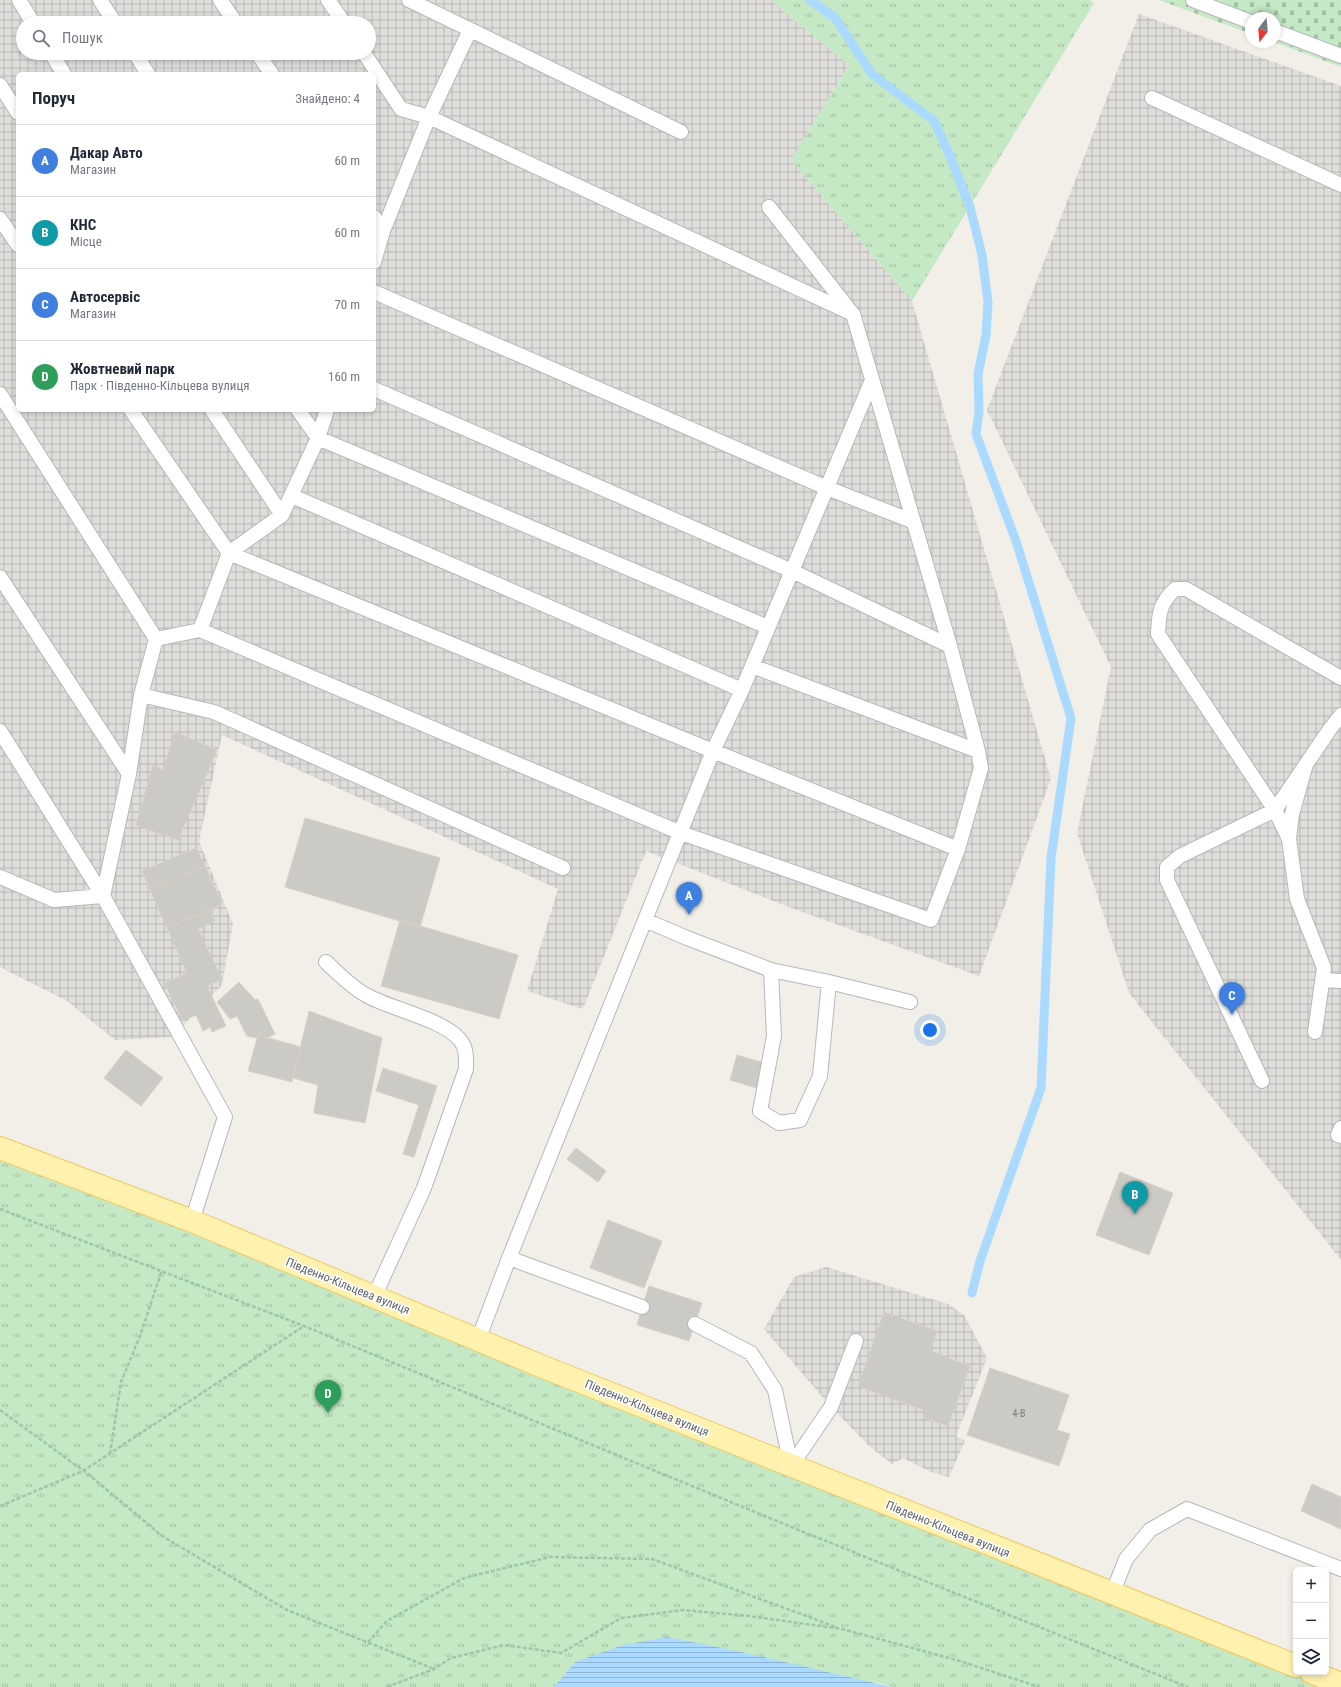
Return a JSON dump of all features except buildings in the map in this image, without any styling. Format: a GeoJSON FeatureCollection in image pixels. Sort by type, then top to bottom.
{"type":"FeatureCollection","features":[{"type":"Feature","properties":{"kind":"main road","name":"Південно-Кільцева вулиця"},"geometry":{"type":"LineString","coordinates":[[0,1148],[192,1221],[478,1340],[1112,1594],[1293,1665]]}},
{"type":"Feature","properties":{"kind":"main road"},"geometry":{"type":"LineString","coordinates":[[1318,1675],[1341,1684]]}},
{"type":"Feature","properties":{"kind":"lane"},"geometry":{"type":"LineString","coordinates":[[19,0],[29,16]]}},
{"type":"Feature","properties":{"kind":"lane"},"geometry":{"type":"LineString","coordinates":[[100,0],[110,16]]}},
{"type":"Feature","properties":{"kind":"lane"},"geometry":{"type":"LineString","coordinates":[[220,0],[231,16]]}},
{"type":"Feature","properties":{"kind":"lane"},"geometry":{"type":"LineString","coordinates":[[328,0],[339,16]]}},
{"type":"Feature","properties":{"kind":"lane"},"geometry":{"type":"LineString","coordinates":[[409,0],[681,132]]}},
{"type":"Feature","properties":{"kind":"lane"},"geometry":{"type":"LineString","coordinates":[[1193,0],[1245,20]]}},
{"type":"Feature","properties":{"kind":"lane"},"geometry":{"type":"LineString","coordinates":[[376,255],[383,231],[429,117],[470,30]]}},
{"type":"Feature","properties":{"kind":"lane"},"geometry":{"type":"LineString","coordinates":[[1281,33],[1341,56]]}},
{"type":"Feature","properties":{"kind":"lane"},"geometry":{"type":"LineString","coordinates":[[55,60],[63,72]]}},
{"type":"Feature","properties":{"kind":"lane"},"geometry":{"type":"LineString","coordinates":[[139,60],[147,72]]}},
{"type":"Feature","properties":{"kind":"lane"},"geometry":{"type":"LineString","coordinates":[[262,60],[271,72]]}},
{"type":"Feature","properties":{"kind":"lane"},"geometry":{"type":"LineString","coordinates":[[369,60],[401,109],[429,117],[852,314]]}},
{"type":"Feature","properties":{"kind":"lane"},"geometry":{"type":"LineString","coordinates":[[0,85],[16,109]]}},
{"type":"Feature","properties":{"kind":"lane"},"geometry":{"type":"LineString","coordinates":[[1152,98],[1341,186]]}},
{"type":"Feature","properties":{"kind":"lane"},"geometry":{"type":"LineString","coordinates":[[156,639],[200,630],[681,833],[931,920],[958,849],[981,768],[978,751],[950,646],[852,314],[769,207]]}},
{"type":"Feature","properties":{"kind":"lane"},"geometry":{"type":"LineString","coordinates":[[0,219],[16,242]]}},
{"type":"Feature","properties":{"kind":"lane"},"geometry":{"type":"LineString","coordinates":[[376,221],[383,231]]}},
{"type":"Feature","properties":{"kind":"lane"},"geometry":{"type":"LineString","coordinates":[[376,293],[826,488],[912,521]]}},
{"type":"Feature","properties":{"kind":"lane"},"geometry":{"type":"LineString","coordinates":[[478,1340],[509,1258],[713,751],[742,690],[872,380]]}},
{"type":"Feature","properties":{"kind":"lane"},"geometry":{"type":"LineString","coordinates":[[376,390],[792,571],[950,646]]}},
{"type":"Feature","properties":{"kind":"lane"},"geometry":{"type":"LineString","coordinates":[[0,394],[156,639],[142,695],[130,774],[103,896]]}},
{"type":"Feature","properties":{"kind":"lane"},"geometry":{"type":"LineString","coordinates":[[132,412],[229,553],[713,751],[958,849]]}},
{"type":"Feature","properties":{"kind":"lane"},"geometry":{"type":"LineString","coordinates":[[213,412],[282,515]]}},
{"type":"Feature","properties":{"kind":"lane"},"geometry":{"type":"LineString","coordinates":[[299,412],[318,438],[768,627]]}},
{"type":"Feature","properties":{"kind":"lane"},"geometry":{"type":"LineString","coordinates":[[200,630],[229,553],[282,515],[318,438],[326,412]]}},
{"type":"Feature","properties":{"kind":"lane"},"geometry":{"type":"LineString","coordinates":[[292,496],[742,690]]}},
{"type":"Feature","properties":{"kind":"lane"},"geometry":{"type":"LineString","coordinates":[[0,577],[130,774]]}},
{"type":"Feature","properties":{"kind":"lane"},"geometry":{"type":"LineString","coordinates":[[1289,839],[1275,810],[1158,634],[1160,609],[1166,598],[1175,589],[1186,589],[1341,678]]}},
{"type":"Feature","properties":{"kind":"lane"},"geometry":{"type":"LineString","coordinates":[[752,666],[978,751]]}},
{"type":"Feature","properties":{"kind":"lane"},"geometry":{"type":"LineString","coordinates":[[142,695],[214,712],[563,868]]}},
{"type":"Feature","properties":{"kind":"lane"},"geometry":{"type":"LineString","coordinates":[[1262,1081],[1167,880],[1167,867],[1180,856],[1275,810],[1330,728],[1341,715]]}},
{"type":"Feature","properties":{"kind":"lane"},"geometry":{"type":"LineString","coordinates":[[0,731],[103,896],[225,1117],[192,1221]]}},
{"type":"Feature","properties":{"kind":"lane"},"geometry":{"type":"LineString","coordinates":[[1306,764],[1292,814],[1289,839],[1297,899],[1324,968],[1316,1032]]}},
{"type":"Feature","properties":{"kind":"lane"},"geometry":{"type":"LineString","coordinates":[[0,877],[54,900],[103,896]]}},
{"type":"Feature","properties":{"kind":"lane"},"geometry":{"type":"LineString","coordinates":[[645,920],[687,938],[771,970],[829,982],[910,1002]]}},
{"type":"Feature","properties":{"kind":"lane"},"geometry":{"type":"LineString","coordinates":[[326,962],[348,983],[367,996],[444,1027],[460,1040],[466,1052],[466,1069],[424,1188],[374,1297]]}},
{"type":"Feature","properties":{"kind":"lane"},"geometry":{"type":"LineString","coordinates":[[771,970],[774,1036],[760,1111],[779,1123],[800,1120],[820,1076],[829,982]]}},
{"type":"Feature","properties":{"kind":"lane"},"geometry":{"type":"LineString","coordinates":[[1322,980],[1341,981]]}},
{"type":"Feature","properties":{"kind":"lane"},"geometry":{"type":"LineString","coordinates":[[1341,1128],[1338,1135],[1341,1136]]}},
{"type":"Feature","properties":{"kind":"lane"},"geometry":{"type":"LineString","coordinates":[[509,1258],[642,1307]]}},
{"type":"Feature","properties":{"kind":"lane"},"geometry":{"type":"LineString","coordinates":[[695,1324],[751,1353],[775,1390],[791,1466]]}},
{"type":"Feature","properties":{"kind":"lane"},"geometry":{"type":"LineString","coordinates":[[791,1466],[831,1407],[856,1341]]}},
{"type":"Feature","properties":{"kind":"lane"},"geometry":{"type":"LineString","coordinates":[[1112,1594],[1126,1559],[1150,1530],[1187,1509],[1341,1569]]}},
{"type":"Feature","properties":{"kind":"path"},"geometry":{"type":"LineString","coordinates":[[0,1209],[162,1270],[304,1326],[801,1531],[1188,1687]]}},
{"type":"Feature","properties":{"kind":"path"},"geometry":{"type":"LineString","coordinates":[[110,1454],[120,1382],[140,1336],[162,1270]]}},
{"type":"Feature","properties":{"kind":"path"},"geometry":{"type":"LineString","coordinates":[[0,1506],[83,1471],[304,1326]]}},
{"type":"Feature","properties":{"kind":"path"},"geometry":{"type":"LineString","coordinates":[[0,1410],[83,1471],[162,1536],[287,1610],[434,1669]]}},
{"type":"Feature","properties":{"kind":"path"},"geometry":{"type":"LineString","coordinates":[[368,1642],[386,1621],[464,1578],[550,1557],[652,1559],[842,1629],[960,1661],[1039,1687]]}},
{"type":"Feature","properties":{"kind":"path"},"geometry":{"type":"LineString","coordinates":[[387,1687],[434,1669],[451,1658],[504,1645],[560,1653],[621,1618],[683,1610],[749,1616],[842,1629]]}},
{"type":"Feature","properties":{"kind":"shaded area"},"geometry":{"type":"Polygon","coordinates":[[[0,0],[770,0],[849,65],[791,160],[912,301],[1051,779],[979,976],[786,906],[646,851],[583,1009],[527,991],[558,889],[222,735],[199,841],[233,924],[222,985],[172,1037],[115,1040],[67,1001],[0,967],[0,0]]]}},
{"type":"Feature","properties":{"kind":"shaded area"},"geometry":{"type":"Polygon","coordinates":[[[1139,14],[1341,86],[1341,1260],[1129,993],[1077,833],[1111,667],[987,410],[1139,14]]]}},
{"type":"Feature","properties":{"kind":"shaded area"},"geometry":{"type":"Polygon","coordinates":[[[826,1267],[948,1304],[964,1315],[987,1358],[956,1436],[965,1441],[949,1477],[931,1472],[903,1458],[892,1464],[869,1446],[831,1407],[764,1329],[794,1277],[826,1267]]]}},
{"type":"Feature","properties":{"kind":"green space"},"geometry":{"type":"Polygon","coordinates":[[[770,0],[1089,0],[1094,3],[912,301],[791,160],[849,65],[770,0]]]}},
{"type":"Feature","properties":{"kind":"green space"},"geometry":{"type":"Polygon","coordinates":[[[1159,0],[1341,0],[1341,67],[1281,45],[1281,12],[1245,12],[1245,32],[1159,0]]]}},
{"type":"Feature","properties":{"kind":"green space"},"geometry":{"type":"Polygon","coordinates":[[[0,1149],[1293,1668],[1293,1675],[1311,1675],[1341,1687],[892,1687],[880,1683],[575,1662],[554,1687],[0,1687],[0,1149]]]}},
{"type":"Feature","properties":{"kind":"water"},"geometry":{"type":"Polygon","coordinates":[[[667,1637],[741,1652],[892,1687],[554,1687],[575,1662],[623,1645],[667,1637]]]}},
{"type":"Feature","properties":{"kind":"waterway"},"geometry":{"type":"LineString","coordinates":[[810,0],[835,18],[872,74],[934,121],[950,156],[970,207],[982,255],[988,302],[986,335],[978,374],[979,412],[976,434],[1016,541],[1071,718],[1051,858],[1041,1088],[980,1261],[972,1293]]}},
{"type":"Feature","properties":{"kind":"place","name":"Дакар Авто"},"geometry":{"type":"Point","coordinates":[689,915]}},
{"type":"Feature","properties":{"kind":"place","name":"Автосервіс"},"geometry":{"type":"Point","coordinates":[1232,1015]}},
{"type":"Feature","properties":{"kind":"place","name":"КНС"},"geometry":{"type":"Point","coordinates":[1135,1214]}},
{"type":"Feature","properties":{"kind":"place","name":"Жовтневий парк"},"geometry":{"type":"Point","coordinates":[328,1413]}}]}
